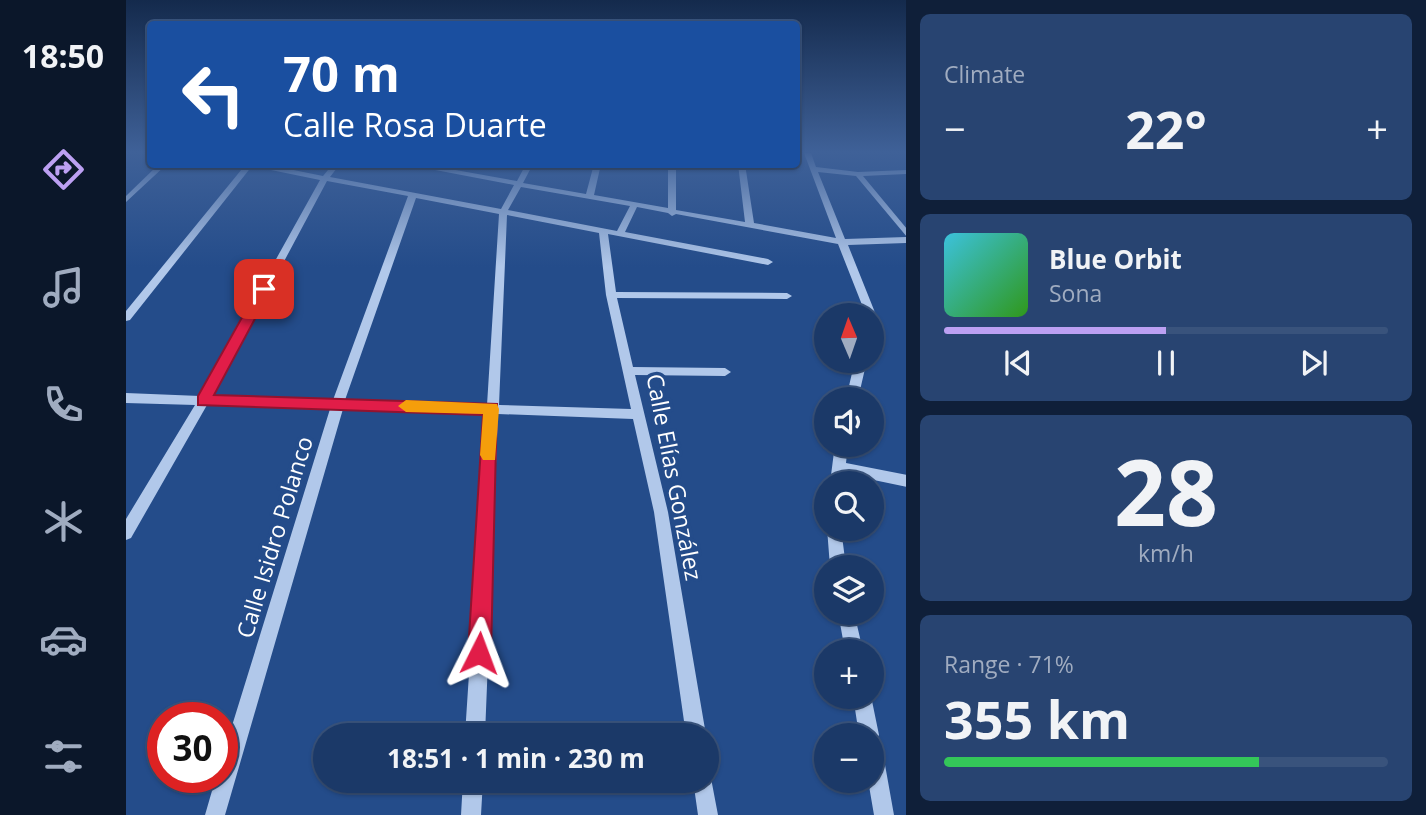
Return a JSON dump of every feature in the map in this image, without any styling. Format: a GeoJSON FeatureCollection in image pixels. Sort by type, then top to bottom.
{"type":"FeatureCollection","features":[{"type":"Feature","properties":{"kind":"street"},"geometry":{"type":"LineString","coordinates":[[126,318],[228,191]]}},
{"type":"Feature","properties":{"kind":"street"},"geometry":{"type":"LineString","coordinates":[[126,533],[204,400],[318,191]]}},
{"type":"Feature","properties":{"kind":"street"},"geometry":{"type":"LineString","coordinates":[[397,191],[768,262]]}},
{"type":"Feature","properties":{"kind":"street"},"geometry":{"type":"LineString","coordinates":[[476,723],[503,212],[516,191]]}},
{"type":"Feature","properties":{"kind":"street"},"geometry":{"type":"LineString","coordinates":[[552,191],[844,242],[906,238]]}},
{"type":"Feature","properties":{"kind":"street"},"geometry":{"type":"LineString","coordinates":[[589,198],[591,191]]}},
{"type":"Feature","properties":{"kind":"street"},"geometry":{"type":"LineString","coordinates":[[672,191],[672,214]]}},
{"type":"Feature","properties":{"kind":"street"},"geometry":{"type":"LineString","coordinates":[[745,191],[750,226]]}},
{"type":"Feature","properties":{"kind":"street"},"geometry":{"type":"LineString","coordinates":[[823,191],[867,303]]}},
{"type":"Feature","properties":{"kind":"street"},"geometry":{"type":"LineString","coordinates":[[871,191],[906,238]]}},
{"type":"Feature","properties":{"kind":"street","name":"Calle Isidro Polanco"},"geometry":{"type":"LineString","coordinates":[[215,815],[338,404],[413,194]]}},
{"type":"Feature","properties":{"kind":"street"},"geometry":{"type":"LineString","coordinates":[[620,233],[633,207]]}},
{"type":"Feature","properties":{"kind":"street","name":"Calle Elías González"},"geometry":{"type":"LineString","coordinates":[[603,230],[611,295],[661,512],[694,723]]}},
{"type":"Feature","properties":{"kind":"street"},"geometry":{"type":"LineString","coordinates":[[611,295],[787,296]]}},
{"type":"Feature","properties":{"kind":"street"},"geometry":{"type":"LineString","coordinates":[[629,371],[725,372]]}},
{"type":"Feature","properties":{"kind":"street"},"geometry":{"type":"LineString","coordinates":[[126,398],[639,414]]}},
{"type":"Feature","properties":{"kind":"street"},"geometry":{"type":"LineString","coordinates":[[838,471],[840,457]]}},
{"type":"Feature","properties":{"kind":"street"},"geometry":{"type":"LineString","coordinates":[[838,467],[906,481]]}},
{"type":"Feature","properties":{"kind":"street"},"geometry":{"type":"LineString","coordinates":[[471,815],[472,793]]}},
{"type":"Feature","properties":{"kind":"street"},"geometry":{"type":"LineString","coordinates":[[705,793],[708,815]]}},
{"type":"Feature","properties":{"kind":"street"},"geometry":{"type":"LineString","coordinates":[[880,793],[884,815]]}},
{"type":"Feature","properties":{"kind":"slow traffic"},"geometry":{"type":"LineString","coordinates":[[406,406],[491,409],[489,455]]}},
{"type":"Feature","properties":{"kind":"route"},"geometry":{"type":"LineString","coordinates":[[264,289],[204,400],[491,409],[479,653]]}}]}
